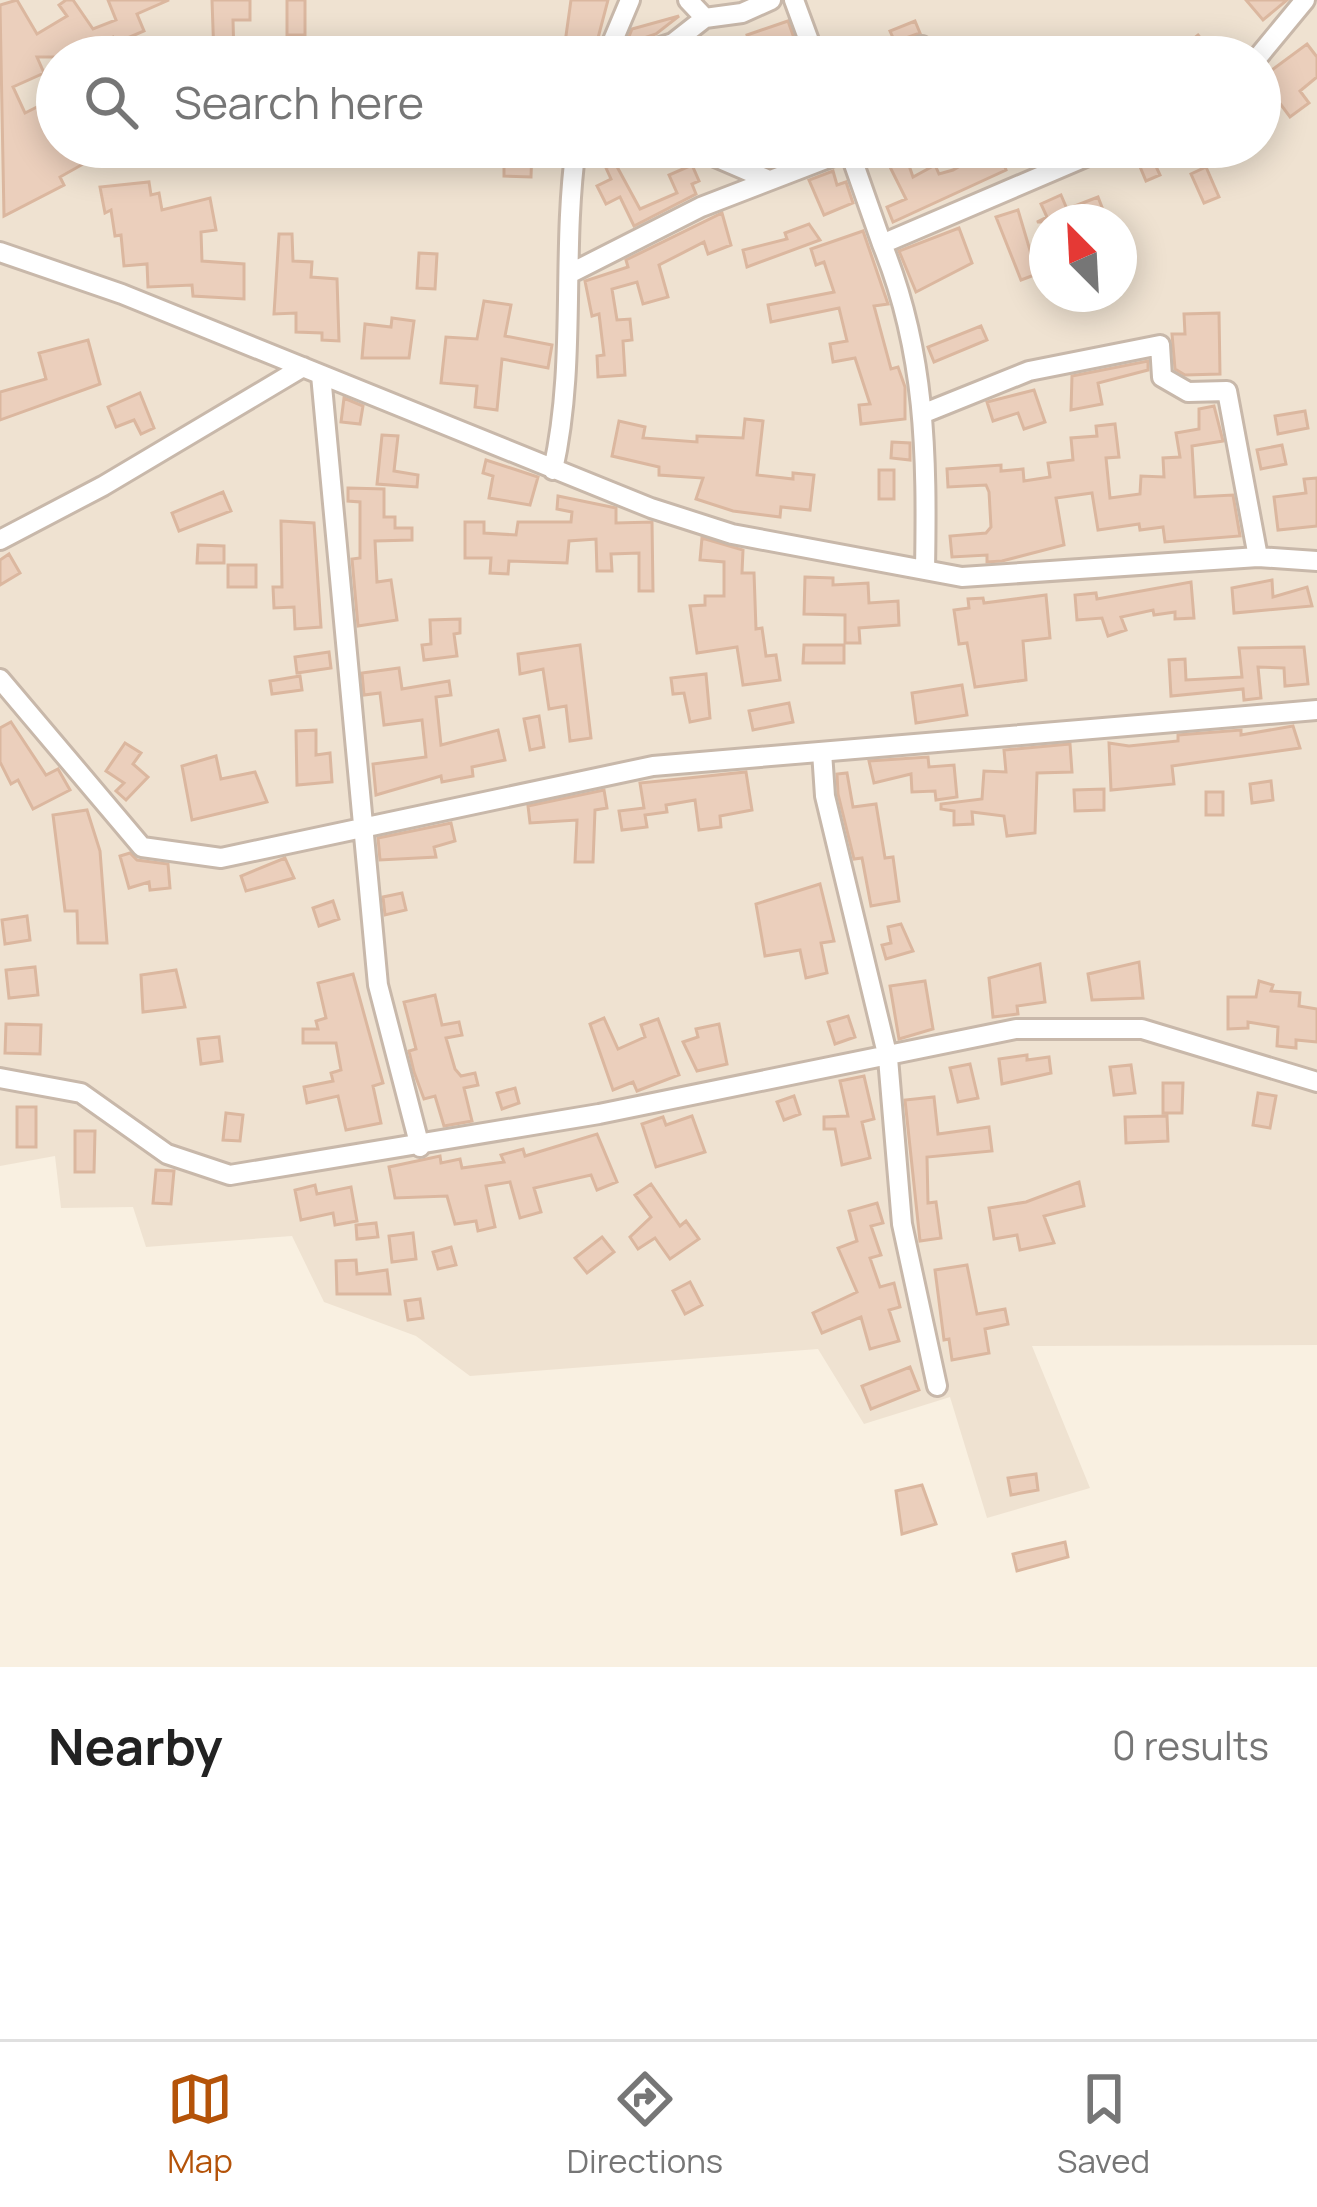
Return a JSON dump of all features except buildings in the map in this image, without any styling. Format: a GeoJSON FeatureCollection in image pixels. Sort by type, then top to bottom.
{"type":"FeatureCollection","features":[{"type":"Feature","properties":{"kind":"street"},"geometry":{"type":"LineString","coordinates":[[615,36],[630,0]]}},
{"type":"Feature","properties":{"kind":"street"},"geometry":{"type":"LineString","coordinates":[[688,0],[705,18]]}},
{"type":"Feature","properties":{"kind":"street"},"geometry":{"type":"LineString","coordinates":[[682,36],[705,18],[742,13],[771,0]]}},
{"type":"Feature","properties":{"kind":"street"},"geometry":{"type":"LineString","coordinates":[[794,0],[807,36]]}},
{"type":"Feature","properties":{"kind":"street"},"geometry":{"type":"LineString","coordinates":[[1275,36],[1305,0]]}},
{"type":"Feature","properties":{"kind":"street"},"geometry":{"type":"LineString","coordinates":[[554,470],[565,404],[566,220],[573,168]]}},
{"type":"Feature","properties":{"kind":"street"},"geometry":{"type":"LineString","coordinates":[[741,168],[769,180]]}},
{"type":"Feature","properties":{"kind":"street"},"geometry":{"type":"LineString","coordinates":[[569,274],[701,207],[799,168]]}},
{"type":"Feature","properties":{"kind":"street"},"geometry":{"type":"LineString","coordinates":[[855,168],[907,307],[922,414],[925,570]]}},
{"type":"Feature","properties":{"kind":"street"},"geometry":{"type":"LineString","coordinates":[[882,244],[1060,168]]}},
{"type":"Feature","properties":{"kind":"street"},"geometry":{"type":"LineString","coordinates":[[0,252],[554,470],[732,534],[962,577],[1258,557],[1317,561]]}},
{"type":"Feature","properties":{"kind":"street"},"geometry":{"type":"LineString","coordinates":[[922,414],[1029,371],[1160,345],[1162,376],[1188,392],[1228,391],[1258,557]]}},
{"type":"Feature","properties":{"kind":"street"},"geometry":{"type":"LineString","coordinates":[[0,540],[312,371]]}},
{"type":"Feature","properties":{"kind":"street"},"geometry":{"type":"LineString","coordinates":[[312,371],[378,985],[420,1148]]}},
{"type":"Feature","properties":{"kind":"street"},"geometry":{"type":"LineString","coordinates":[[0,679],[142,847],[221,858],[363,824],[652,766],[1317,710]]}},
{"type":"Feature","properties":{"kind":"street"},"geometry":{"type":"LineString","coordinates":[[822,752],[825,796],[888,1058],[902,1224],[937,1386]]}},
{"type":"Feature","properties":{"kind":"street"},"geometry":{"type":"LineString","coordinates":[[0,1078],[81,1093],[167,1154],[230,1175],[420,1148],[1016,1029],[1142,1029],[1317,1082]]}},
{"type":"Feature","properties":{"kind":"shaded area"},"geometry":{"type":"Polygon","coordinates":[[[0,0],[1317,0],[1317,1345],[1032,1346],[1090,1488],[987,1518],[950,1397],[864,1424],[818,1349],[470,1376],[416,1336],[324,1302],[292,1236],[146,1247],[133,1207],[61,1208],[55,1156],[0,1166],[0,0]]]}}]}
